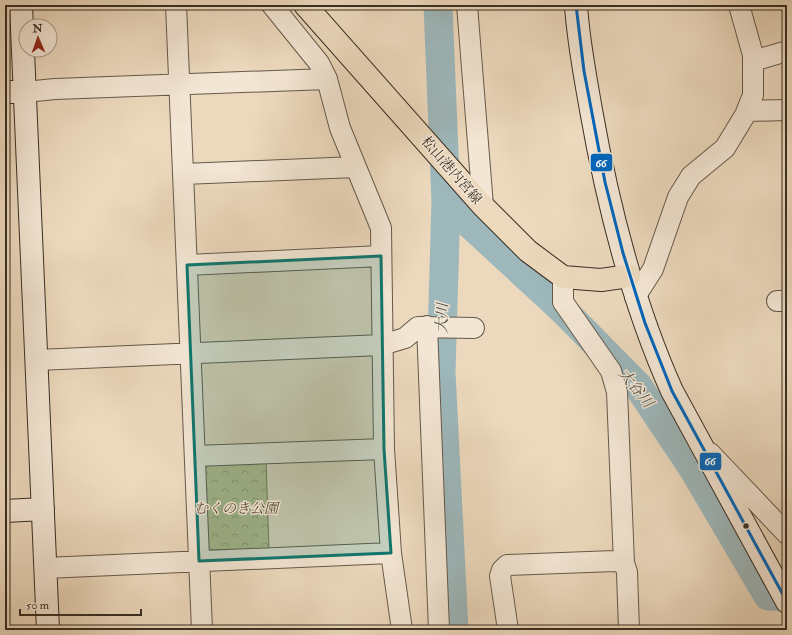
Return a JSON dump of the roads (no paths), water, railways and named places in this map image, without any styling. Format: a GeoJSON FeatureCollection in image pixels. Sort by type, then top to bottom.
{"type":"FeatureCollection","features":[{"type":"Feature","properties":{"kind":"main road","name":"松山港内宮線"},"geometry":{"type":"LineString","coordinates":[[305,5],[397,107],[483,206],[528,251],[563,277]]}},
{"type":"Feature","properties":{"kind":"main road"},"geometry":{"type":"LineString","coordinates":[[563,277],[601,280],[629,276]]}},
{"type":"Feature","properties":{"kind":"street"},"geometry":{"type":"LineString","coordinates":[[21,5],[15,92],[37,360],[48,630]]}},
{"type":"Feature","properties":{"kind":"street"},"geometry":{"type":"LineString","coordinates":[[176,5],[196,456],[202,630]]}},
{"type":"Feature","properties":{"kind":"street"},"geometry":{"type":"LineString","coordinates":[[272,5],[311,52],[319,63],[327,79],[340,128],[381,228],[384,449],[391,553],[402,630]]}},
{"type":"Feature","properties":{"kind":"street"},"geometry":{"type":"LineString","coordinates":[[467,5],[483,206]]}},
{"type":"Feature","properties":{"kind":"street"},"geometry":{"type":"LineString","coordinates":[[576,5],[578,32],[596,138],[620,247],[635,297],[657,359],[669,385],[787,602]]}},
{"type":"Feature","properties":{"kind":"street"},"geometry":{"type":"LineString","coordinates":[[635,297],[653,269],[678,197],[690,176],[724,148],[747,111],[752,95],[753,61],[748,34],[739,5]]}},
{"type":"Feature","properties":{"kind":"street"},"geometry":{"type":"LineString","coordinates":[[753,61],[787,51]]}},
{"type":"Feature","properties":{"kind":"street"},"geometry":{"type":"LineString","coordinates":[[15,92],[327,79]]}},
{"type":"Feature","properties":{"kind":"street"},"geometry":{"type":"LineString","coordinates":[[747,111],[787,110]]}},
{"type":"Feature","properties":{"kind":"street"},"geometry":{"type":"LineString","coordinates":[[184,174],[355,166]]}},
{"type":"Feature","properties":{"kind":"street"},"geometry":{"type":"LineString","coordinates":[[187,265],[381,256]]}},
{"type":"Feature","properties":{"kind":"street"},"geometry":{"type":"LineString","coordinates":[[563,277],[563,302],[611,371],[617,392],[624,564],[627,572],[629,630]]}},
{"type":"Feature","properties":{"kind":"street"},"geometry":{"type":"LineString","coordinates":[[37,360],[191,352],[382,345],[405,338],[418,327],[448,327],[439,630]]}},
{"type":"Feature","properties":{"kind":"street"},"geometry":{"type":"LineString","coordinates":[[701,444],[787,534]]}},
{"type":"Feature","properties":{"kind":"street"},"geometry":{"type":"LineString","coordinates":[[196,456],[384,449]]}},
{"type":"Feature","properties":{"kind":"street"},"geometry":{"type":"LineString","coordinates":[[5,510],[43,509]]}},
{"type":"Feature","properties":{"kind":"street"},"geometry":{"type":"LineString","coordinates":[[45,568],[391,553]]}},
{"type":"Feature","properties":{"kind":"street"},"geometry":{"type":"LineString","coordinates":[[508,630],[500,576],[502,570],[507,565],[615,561],[624,564]]}},
{"type":"Feature","properties":{"kind":"waterway","name":"大川"},"geometry":{"type":"LineString","coordinates":[[438,5],[446,202],[441,372],[454,630]]}},
{"type":"Feature","properties":{"kind":"waterway","name":"大谷川"},"geometry":{"type":"LineString","coordinates":[[446,202],[562,309],[638,386],[694,470],[768,596],[787,597]]}},
{"type":"Feature","properties":{"kind":"park label","name":"むくのき公園"},"geometry":{"type":"Point","coordinates":[236,508]}}]}
